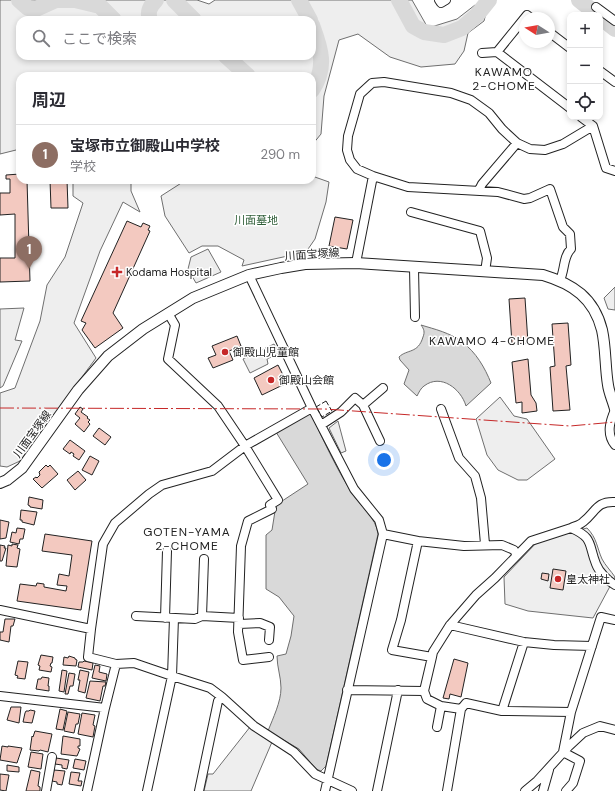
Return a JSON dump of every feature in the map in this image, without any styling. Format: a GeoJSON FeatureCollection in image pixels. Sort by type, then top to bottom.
{"type":"FeatureCollection","features":[{"type":"Feature","properties":{"kind":"street"},"geometry":{"type":"LineString","coordinates":[[439,0],[441,2],[446,0]]}},
{"type":"Feature","properties":{"kind":"street"},"geometry":{"type":"LineString","coordinates":[[596,7],[615,21]]}},
{"type":"Feature","properties":{"kind":"street"},"geometry":{"type":"LineString","coordinates":[[498,52],[519,25]]}},
{"type":"Feature","properties":{"kind":"street"},"geometry":{"type":"LineString","coordinates":[[555,37],[567,46]]}},
{"type":"Feature","properties":{"kind":"street"},"geometry":{"type":"LineString","coordinates":[[482,53],[498,52],[567,106]]}},
{"type":"Feature","properties":{"kind":"street"},"geometry":{"type":"LineString","coordinates":[[603,72],[615,82]]}},
{"type":"Feature","properties":{"kind":"street"},"geometry":{"type":"LineString","coordinates":[[560,280],[564,272],[567,252],[571,248],[570,234],[563,227],[550,189],[530,198],[524,199],[498,192],[479,190],[408,187],[373,176],[357,169],[350,160],[347,150],[348,136],[360,94],[372,83],[384,82],[443,92],[471,100],[489,113],[502,129],[517,143],[530,149],[545,150],[563,144],[593,126]]}},
{"type":"Feature","properties":{"kind":"street"},"geometry":{"type":"LineString","coordinates":[[585,120],[593,126],[606,168],[615,171]]}},
{"type":"Feature","properties":{"kind":"street"},"geometry":{"type":"LineString","coordinates":[[479,190],[482,184],[517,143]]}},
{"type":"Feature","properties":{"kind":"street"},"geometry":{"type":"LineString","coordinates":[[356,263],[373,176]]}},
{"type":"Feature","properties":{"kind":"street"},"geometry":{"type":"LineString","coordinates":[[411,212],[480,231],[487,258],[485,272]]}},
{"type":"Feature","properties":{"kind":"street","name":"川面宝塚線"},"geometry":{"type":"LineString","coordinates":[[0,483],[8,480],[22,468],[78,390],[108,356],[143,328],[193,298],[249,275],[305,264],[356,263],[414,268],[543,275],[560,280],[578,291],[593,307],[602,330],[608,387],[615,409]]}},
{"type":"Feature","properties":{"kind":"street"},"geometry":{"type":"LineString","coordinates":[[414,268],[415,317]]}},
{"type":"Feature","properties":{"kind":"street"},"geometry":{"type":"LineString","coordinates":[[249,275],[312,408],[354,489],[380,520],[383,534],[325,791]]}},
{"type":"Feature","properties":{"kind":"street"},"geometry":{"type":"LineString","coordinates":[[168,313],[174,325],[168,359],[218,406],[245,446],[278,500],[270,505],[272,509],[248,521],[241,546],[238,632],[243,660],[269,657]]}},
{"type":"Feature","properties":{"kind":"street"},"geometry":{"type":"LineString","coordinates":[[363,405],[383,388]]}},
{"type":"Feature","properties":{"kind":"street"},"geometry":{"type":"LineString","coordinates":[[321,425],[341,412],[355,398],[363,405],[380,441]]}},
{"type":"Feature","properties":{"kind":"street"},"geometry":{"type":"LineString","coordinates":[[312,408],[245,446],[212,471],[162,485],[115,523],[103,544],[88,657],[116,664],[134,663],[210,688],[254,726],[294,752],[315,774],[352,791]]}},
{"type":"Feature","properties":{"kind":"street"},"geometry":{"type":"LineString","coordinates":[[441,409],[459,458],[475,476],[482,498],[485,544]]}},
{"type":"Feature","properties":{"kind":"street"},"geometry":{"type":"LineString","coordinates":[[615,409],[609,425],[613,442],[615,444]]}},
{"type":"Feature","properties":{"kind":"street"},"geometry":{"type":"LineString","coordinates":[[461,709],[441,706],[427,700],[424,691],[433,652],[450,625],[476,595],[495,578],[516,554],[531,540],[582,524],[598,506],[606,502],[615,502]]}},
{"type":"Feature","properties":{"kind":"street"},"geometry":{"type":"LineString","coordinates":[[571,528],[587,537],[596,566],[608,581],[615,585]]}},
{"type":"Feature","properties":{"kind":"street"},"geometry":{"type":"LineString","coordinates":[[383,534],[418,541],[464,546],[477,546],[485,544],[502,545],[514,550],[516,554]]}},
{"type":"Feature","properties":{"kind":"street"},"geometry":{"type":"LineString","coordinates":[[418,541],[402,620],[392,650],[432,657]]}},
{"type":"Feature","properties":{"kind":"street"},"geometry":{"type":"LineString","coordinates":[[165,618],[167,551]]}},
{"type":"Feature","properties":{"kind":"street"},"geometry":{"type":"LineString","coordinates":[[202,616],[204,559]]}},
{"type":"Feature","properties":{"kind":"street"},"geometry":{"type":"LineString","coordinates":[[0,610],[91,628]]}},
{"type":"Feature","properties":{"kind":"street"},"geometry":{"type":"LineString","coordinates":[[136,616],[195,619],[202,616],[260,623],[270,627],[269,640]]}},
{"type":"Feature","properties":{"kind":"street"},"geometry":{"type":"LineString","coordinates":[[563,752],[571,712],[601,617],[615,620]]}},
{"type":"Feature","properties":{"kind":"street"},"geometry":{"type":"LineString","coordinates":[[147,791],[172,676],[174,618]]}},
{"type":"Feature","properties":{"kind":"street"},"geometry":{"type":"LineString","coordinates":[[450,625],[524,642],[554,645],[592,646]]}},
{"type":"Feature","properties":{"kind":"street"},"geometry":{"type":"LineString","coordinates":[[502,711],[524,642]]}},
{"type":"Feature","properties":{"kind":"street"},"geometry":{"type":"LineString","coordinates":[[87,791],[104,708],[116,664]]}},
{"type":"Feature","properties":{"kind":"street"},"geometry":{"type":"LineString","coordinates":[[347,690],[424,691]]}},
{"type":"Feature","properties":{"kind":"street"},"geometry":{"type":"LineString","coordinates":[[377,791],[398,690]]}},
{"type":"Feature","properties":{"kind":"street"},"geometry":{"type":"LineString","coordinates":[[0,696],[104,708]]}},
{"type":"Feature","properties":{"kind":"street"},"geometry":{"type":"LineString","coordinates":[[199,791],[218,701],[222,697]]}},
{"type":"Feature","properties":{"kind":"street"},"geometry":{"type":"LineString","coordinates":[[447,791],[461,709],[466,703],[502,711],[571,712]]}},
{"type":"Feature","properties":{"kind":"street"},"geometry":{"type":"LineString","coordinates":[[437,727],[441,706]]}},
{"type":"Feature","properties":{"kind":"street"},"geometry":{"type":"LineString","coordinates":[[525,791],[550,769],[563,752],[583,733],[600,726],[615,730]]}},
{"type":"Feature","properties":{"kind":"street"},"geometry":{"type":"LineString","coordinates":[[563,752],[580,761],[573,783],[566,791]]}},
{"type":"Feature","properties":{"kind":"street"},"geometry":{"type":"LineString","coordinates":[[46,791],[52,757]]}},
{"type":"Feature","properties":{"kind":"street"},"geometry":{"type":"LineString","coordinates":[[543,791],[550,769]]}},
{"type":"Feature","properties":{"kind":"green space"},"geometry":{"type":"Polygon","coordinates":[[[0,0],[197,0],[209,4],[215,0],[412,0],[428,28],[457,19],[475,5],[486,13],[484,21],[468,33],[464,51],[455,64],[421,67],[390,57],[358,34],[339,40],[324,96],[321,134],[316,140],[316,72],[16,72],[16,150],[0,154],[0,0]]]}},
{"type":"Feature","properties":{"kind":"green space","name":"川面墓地"},"geometry":{"type":"Polygon","coordinates":[[[316,177],[329,182],[326,202],[315,239],[306,252],[242,266],[244,260],[218,246],[202,246],[189,253],[165,216],[161,196],[180,184],[316,184],[316,177]]]}},
{"type":"Feature","properties":{"kind":"green space"},"geometry":{"type":"Polygon","coordinates":[[[73,184],[131,184],[131,191],[140,212],[123,202],[100,251],[74,323],[96,358],[20,461],[7,467],[0,466],[0,393],[15,388],[40,321],[47,285],[65,257],[83,203],[73,196],[73,184]]]}},
{"type":"Feature","properties":{"kind":"green space"},"geometry":{"type":"Polygon","coordinates":[[[615,287],[615,310],[608,309],[604,298],[615,287]]]}},
{"type":"Feature","properties":{"kind":"green space"},"geometry":{"type":"Polygon","coordinates":[[[24,308],[15,340],[22,341],[3,386],[0,388],[0,309],[24,308]]]}},
{"type":"Feature","properties":{"kind":"green space"},"geometry":{"type":"Polygon","coordinates":[[[500,397],[514,416],[527,419],[555,459],[527,480],[518,480],[498,470],[487,455],[476,419],[500,397]]]}},
{"type":"Feature","properties":{"kind":"green space"},"geometry":{"type":"Polygon","coordinates":[[[338,421],[346,451],[341,453],[329,428],[338,421]]]}},
{"type":"Feature","properties":{"kind":"green space"},"geometry":{"type":"Polygon","coordinates":[[[587,528],[595,539],[603,561],[615,577],[593,618],[528,611],[505,604],[504,577],[538,541],[587,528]]]}},
{"type":"Feature","properties":{"kind":"green space"},"geometry":{"type":"Polygon","coordinates":[[[250,727],[272,742],[251,791],[204,791],[208,774],[213,774],[250,727]]]}},
{"type":"Feature","properties":{"kind":"shaded area"},"geometry":{"type":"Polygon","coordinates":[[[208,249],[221,272],[196,283],[188,269],[191,257],[208,249]]]}},
{"type":"Feature","properties":{"kind":"shaded area"},"geometry":{"type":"Polygon","coordinates":[[[421,325],[458,339],[476,355],[483,366],[491,383],[466,406],[460,394],[450,385],[443,382],[430,382],[422,388],[417,396],[404,384],[409,370],[399,357],[415,349],[421,342],[424,332],[421,325]]]}},
{"type":"Feature","properties":{"kind":"shaded area"},"geometry":{"type":"Polygon","coordinates":[[[274,344],[279,353],[267,359],[268,364],[250,373],[243,359],[274,344]]]}},
{"type":"Feature","properties":{"kind":"shaded area"},"geometry":{"type":"Polygon","coordinates":[[[311,413],[341,474],[352,493],[371,517],[377,528],[378,534],[326,766],[321,771],[316,769],[299,749],[268,731],[281,693],[277,656],[286,654],[294,616],[279,597],[266,589],[266,535],[272,530],[276,505],[308,484],[276,432],[311,413]]]}},
{"type":"Feature","properties":{"kind":"building"},"geometry":{"type":"Polygon","coordinates":[[[16,174],[16,184],[27,184],[30,281],[0,282],[0,258],[15,258],[15,214],[0,215],[0,193],[10,193],[10,179],[6,179],[6,175],[16,174]]]}},
{"type":"Feature","properties":{"kind":"building"},"geometry":{"type":"Polygon","coordinates":[[[50,184],[67,184],[68,208],[51,208],[50,184]]]}},
{"type":"Feature","properties":{"kind":"building"},"geometry":{"type":"Polygon","coordinates":[[[335,217],[353,220],[347,249],[329,246],[335,217]]]}},
{"type":"Feature","properties":{"kind":"building","name":"Kodama Hospital"},"geometry":{"type":"Polygon","coordinates":[[[127,221],[141,227],[143,223],[150,226],[148,230],[150,231],[113,313],[123,328],[95,348],[82,330],[86,323],[81,321],[127,221]]]}},
{"type":"Feature","properties":{"kind":"building"},"geometry":{"type":"Polygon","coordinates":[[[525,298],[528,343],[512,344],[509,299],[525,298]]]}},
{"type":"Feature","properties":{"kind":"building"},"geometry":{"type":"Polygon","coordinates":[[[568,323],[571,365],[566,366],[570,410],[553,411],[550,367],[555,366],[552,324],[568,323]]]}},
{"type":"Feature","properties":{"kind":"building"},"geometry":{"type":"Polygon","coordinates":[[[237,336],[241,346],[229,351],[233,360],[213,368],[208,358],[216,355],[212,346],[237,336]]]}},
{"type":"Feature","properties":{"kind":"building"},"geometry":{"type":"Polygon","coordinates":[[[528,359],[531,395],[536,403],[537,411],[522,413],[522,402],[516,403],[512,362],[528,359]]]}},
{"type":"Feature","properties":{"kind":"building","name":"御殿山会館"},"geometry":{"type":"Polygon","coordinates":[[[278,365],[287,383],[262,395],[254,378],[278,365]]]}},
{"type":"Feature","properties":{"kind":"building"},"geometry":{"type":"Polygon","coordinates":[[[80,407],[83,409],[81,412],[90,420],[88,422],[90,424],[84,432],[75,424],[80,418],[75,414],[80,407]]]}},
{"type":"Feature","properties":{"kind":"building"},"geometry":{"type":"Polygon","coordinates":[[[99,428],[111,437],[105,445],[93,436],[99,428]]]}},
{"type":"Feature","properties":{"kind":"building"},"geometry":{"type":"Polygon","coordinates":[[[70,440],[85,451],[79,460],[73,456],[74,454],[71,452],[70,454],[63,449],[70,440]]]}},
{"type":"Feature","properties":{"kind":"building"},"geometry":{"type":"Polygon","coordinates":[[[90,456],[99,461],[92,475],[82,470],[90,456]]]}},
{"type":"Feature","properties":{"kind":"building"},"geometry":{"type":"Polygon","coordinates":[[[46,465],[48,467],[50,465],[58,474],[42,488],[33,479],[40,475],[39,472],[46,465]]]}},
{"type":"Feature","properties":{"kind":"building"},"geometry":{"type":"Polygon","coordinates":[[[78,471],[86,480],[75,490],[67,480],[78,471]]]}},
{"type":"Feature","properties":{"kind":"building"},"geometry":{"type":"Polygon","coordinates":[[[29,497],[43,500],[42,509],[30,507],[28,505],[29,497]]]}},
{"type":"Feature","properties":{"kind":"building"},"geometry":{"type":"Polygon","coordinates":[[[21,510],[37,512],[34,525],[22,522],[22,520],[20,520],[21,510]]]}},
{"type":"Feature","properties":{"kind":"building"},"geometry":{"type":"Polygon","coordinates":[[[0,520],[9,522],[6,538],[0,539],[0,520]]]}},
{"type":"Feature","properties":{"kind":"building"},"geometry":{"type":"Polygon","coordinates":[[[17,528],[25,529],[23,539],[20,539],[19,544],[10,542],[12,532],[16,533],[17,528]]]}},
{"type":"Feature","properties":{"kind":"building"},"geometry":{"type":"Polygon","coordinates":[[[45,534],[92,541],[81,610],[17,601],[20,584],[36,586],[37,583],[44,584],[44,587],[66,591],[67,586],[57,585],[59,574],[69,576],[72,555],[42,551],[45,534]]]}},
{"type":"Feature","properties":{"kind":"building"},"geometry":{"type":"Polygon","coordinates":[[[12,544],[18,545],[17,548],[20,549],[17,567],[6,566],[8,545],[12,546],[12,544]]]}},
{"type":"Feature","properties":{"kind":"building"},"geometry":{"type":"Polygon","coordinates":[[[0,545],[5,546],[4,548],[6,548],[2,561],[0,561],[0,545]]]}},
{"type":"Feature","properties":{"kind":"building"},"geometry":{"type":"Polygon","coordinates":[[[553,569],[566,571],[563,590],[550,588],[553,569]]]}},
{"type":"Feature","properties":{"kind":"building"},"geometry":{"type":"Polygon","coordinates":[[[542,573],[549,574],[548,581],[541,579],[542,573]]]}},
{"type":"Feature","properties":{"kind":"building"},"geometry":{"type":"Polygon","coordinates":[[[5,619],[15,619],[13,626],[11,626],[9,642],[0,640],[0,632],[3,632],[5,619]]]}},
{"type":"Feature","properties":{"kind":"building"},"geometry":{"type":"Polygon","coordinates":[[[41,655],[53,657],[50,666],[52,667],[51,672],[39,670],[40,666],[38,665],[41,655]]]}},
{"type":"Feature","properties":{"kind":"building"},"geometry":{"type":"Polygon","coordinates":[[[69,656],[77,660],[76,666],[63,665],[64,657],[68,658],[69,656]]]}},
{"type":"Feature","properties":{"kind":"building"},"geometry":{"type":"Polygon","coordinates":[[[454,659],[468,663],[461,697],[450,694],[449,699],[443,698],[454,659]]]}},
{"type":"Feature","properties":{"kind":"building"},"geometry":{"type":"Polygon","coordinates":[[[18,661],[28,662],[25,679],[17,678],[18,676],[15,675],[18,661]]]}},
{"type":"Feature","properties":{"kind":"building"},"geometry":{"type":"Polygon","coordinates":[[[84,661],[93,663],[92,670],[78,667],[79,662],[84,661]]]}},
{"type":"Feature","properties":{"kind":"building"},"geometry":{"type":"Polygon","coordinates":[[[95,665],[100,666],[99,672],[107,674],[106,681],[92,678],[95,665]]]}},
{"type":"Feature","properties":{"kind":"building"},"geometry":{"type":"Polygon","coordinates":[[[62,670],[67,671],[64,692],[59,691],[62,670]]]}},
{"type":"Feature","properties":{"kind":"building"},"geometry":{"type":"Polygon","coordinates":[[[80,670],[89,672],[85,693],[78,691],[80,670]]]}},
{"type":"Feature","properties":{"kind":"building"},"geometry":{"type":"Polygon","coordinates":[[[69,673],[75,674],[73,686],[70,686],[68,694],[65,694],[69,673]]]}},
{"type":"Feature","properties":{"kind":"building"},"geometry":{"type":"Polygon","coordinates":[[[42,677],[49,678],[49,691],[36,689],[38,679],[41,679],[42,677]]]}},
{"type":"Feature","properties":{"kind":"building"},"geometry":{"type":"Polygon","coordinates":[[[90,681],[106,682],[105,686],[103,686],[100,701],[86,698],[90,681]]]}},
{"type":"Feature","properties":{"kind":"building"},"geometry":{"type":"Polygon","coordinates":[[[11,707],[21,707],[19,723],[7,720],[11,707]]]}},
{"type":"Feature","properties":{"kind":"building"},"geometry":{"type":"Polygon","coordinates":[[[60,709],[67,711],[63,730],[56,729],[60,709]]]}},
{"type":"Feature","properties":{"kind":"building"},"geometry":{"type":"Polygon","coordinates":[[[26,711],[35,711],[32,723],[23,722],[26,711]]]}},
{"type":"Feature","properties":{"kind":"building"},"geometry":{"type":"Polygon","coordinates":[[[68,712],[80,714],[74,733],[64,731],[68,712]]]}},
{"type":"Feature","properties":{"kind":"building"},"geometry":{"type":"Polygon","coordinates":[[[82,713],[95,715],[93,737],[78,734],[82,713]]]}},
{"type":"Feature","properties":{"kind":"building"},"geometry":{"type":"Polygon","coordinates":[[[35,731],[52,734],[48,752],[30,750],[32,736],[33,737],[35,731]]]}},
{"type":"Feature","properties":{"kind":"building"},"geometry":{"type":"Polygon","coordinates":[[[63,736],[80,739],[80,746],[78,746],[78,748],[80,749],[77,756],[61,754],[63,736]]]}},
{"type":"Feature","properties":{"kind":"building"},"geometry":{"type":"Polygon","coordinates":[[[2,746],[22,748],[17,763],[0,760],[2,746]]]}},
{"type":"Feature","properties":{"kind":"building"},"geometry":{"type":"Polygon","coordinates":[[[31,752],[43,754],[41,769],[28,767],[31,752]]]}},
{"type":"Feature","properties":{"kind":"building"},"geometry":{"type":"Polygon","coordinates":[[[56,758],[69,760],[67,769],[62,768],[62,765],[55,764],[56,758]]]}},
{"type":"Feature","properties":{"kind":"building"},"geometry":{"type":"Polygon","coordinates":[[[75,759],[86,761],[84,770],[73,768],[75,759]]]}},
{"type":"Feature","properties":{"kind":"building"},"geometry":{"type":"Polygon","coordinates":[[[7,765],[19,767],[19,772],[7,771],[7,765]]]}},
{"type":"Feature","properties":{"kind":"building"},"geometry":{"type":"Polygon","coordinates":[[[31,770],[40,772],[38,786],[40,787],[40,791],[26,791],[31,770]]]}},
{"type":"Feature","properties":{"kind":"building"},"geometry":{"type":"Polygon","coordinates":[[[54,770],[65,771],[62,785],[52,781],[54,770]]]}},
{"type":"Feature","properties":{"kind":"building"},"geometry":{"type":"Polygon","coordinates":[[[71,772],[80,773],[78,781],[82,781],[81,786],[69,784],[71,772]]]}},
{"type":"Feature","properties":{"kind":"building"},"geometry":{"type":"Polygon","coordinates":[[[0,774],[9,775],[6,791],[0,790],[0,774]]]}},
{"type":"Feature","properties":{"kind":"waterway"},"geometry":{"type":"LineString","coordinates":[[19,0],[28,8],[36,9],[56,0],[75,0],[100,6],[110,16]]}},
{"type":"Feature","properties":{"kind":"waterway"},"geometry":{"type":"LineString","coordinates":[[149,16],[150,9],[156,0]]}},
{"type":"Feature","properties":{"kind":"waterway"},"geometry":{"type":"LineString","coordinates":[[174,0],[190,16]]}},
{"type":"Feature","properties":{"kind":"waterway"},"geometry":{"type":"LineString","coordinates":[[299,0],[308,16]]}},
{"type":"Feature","properties":{"kind":"waterway"},"geometry":{"type":"LineString","coordinates":[[399,0],[413,26],[424,32],[444,35],[462,28],[477,15],[489,0]]}},
{"type":"Feature","properties":{"kind":"waterway"},"geometry":{"type":"LineString","coordinates":[[579,0],[594,12]]}},
{"type":"Feature","properties":{"kind":"waterway"},"geometry":{"type":"LineString","coordinates":[[603,19],[615,29]]}},
{"type":"Feature","properties":{"kind":"waterway"},"geometry":{"type":"LineString","coordinates":[[316,36],[321,58],[320,74],[316,84]]}},
{"type":"Feature","properties":{"kind":"waterway"},"geometry":{"type":"LineString","coordinates":[[230,60],[244,72]]}},
{"type":"Feature","properties":{"kind":"fence"},"geometry":{"type":"LineString","coordinates":[[326,401],[332,411],[322,417],[316,407],[326,401]]}},
{"type":"Feature","properties":{"kind":"power"},"geometry":{"type":"LineString","coordinates":[[0,408],[325,409],[570,426],[615,422]]}},
{"type":"Feature","properties":{"kind":"place","name":"宝塚市立御殿山中学校"},"geometry":{"type":"Point","coordinates":[29,269]}},
{"type":"Feature","properties":{"kind":"place","name":"Kodama Hospital"},"geometry":{"type":"Point","coordinates":[117,272]}},
{"type":"Feature","properties":{"kind":"place","name":"御殿山児童館"},"geometry":{"type":"Point","coordinates":[225,352]}},
{"type":"Feature","properties":{"kind":"place","name":"御殿山会館"},"geometry":{"type":"Point","coordinates":[271,380]}},
{"type":"Feature","properties":{"kind":"place","name":"皇太神社"},"geometry":{"type":"Point","coordinates":[558,579]}},
{"type":"Feature","properties":{"kind":"district","name":"KAWAMO 2-CHOME"},"geometry":{"type":"Point","coordinates":[504,79]}},
{"type":"Feature","properties":{"kind":"district","name":"KAWAMO 4-CHOME"},"geometry":{"type":"Point","coordinates":[492,341]}},
{"type":"Feature","properties":{"kind":"district","name":"GOTEN-YAMA 2-CHOME"},"geometry":{"type":"Point","coordinates":[187,539]}}]}
